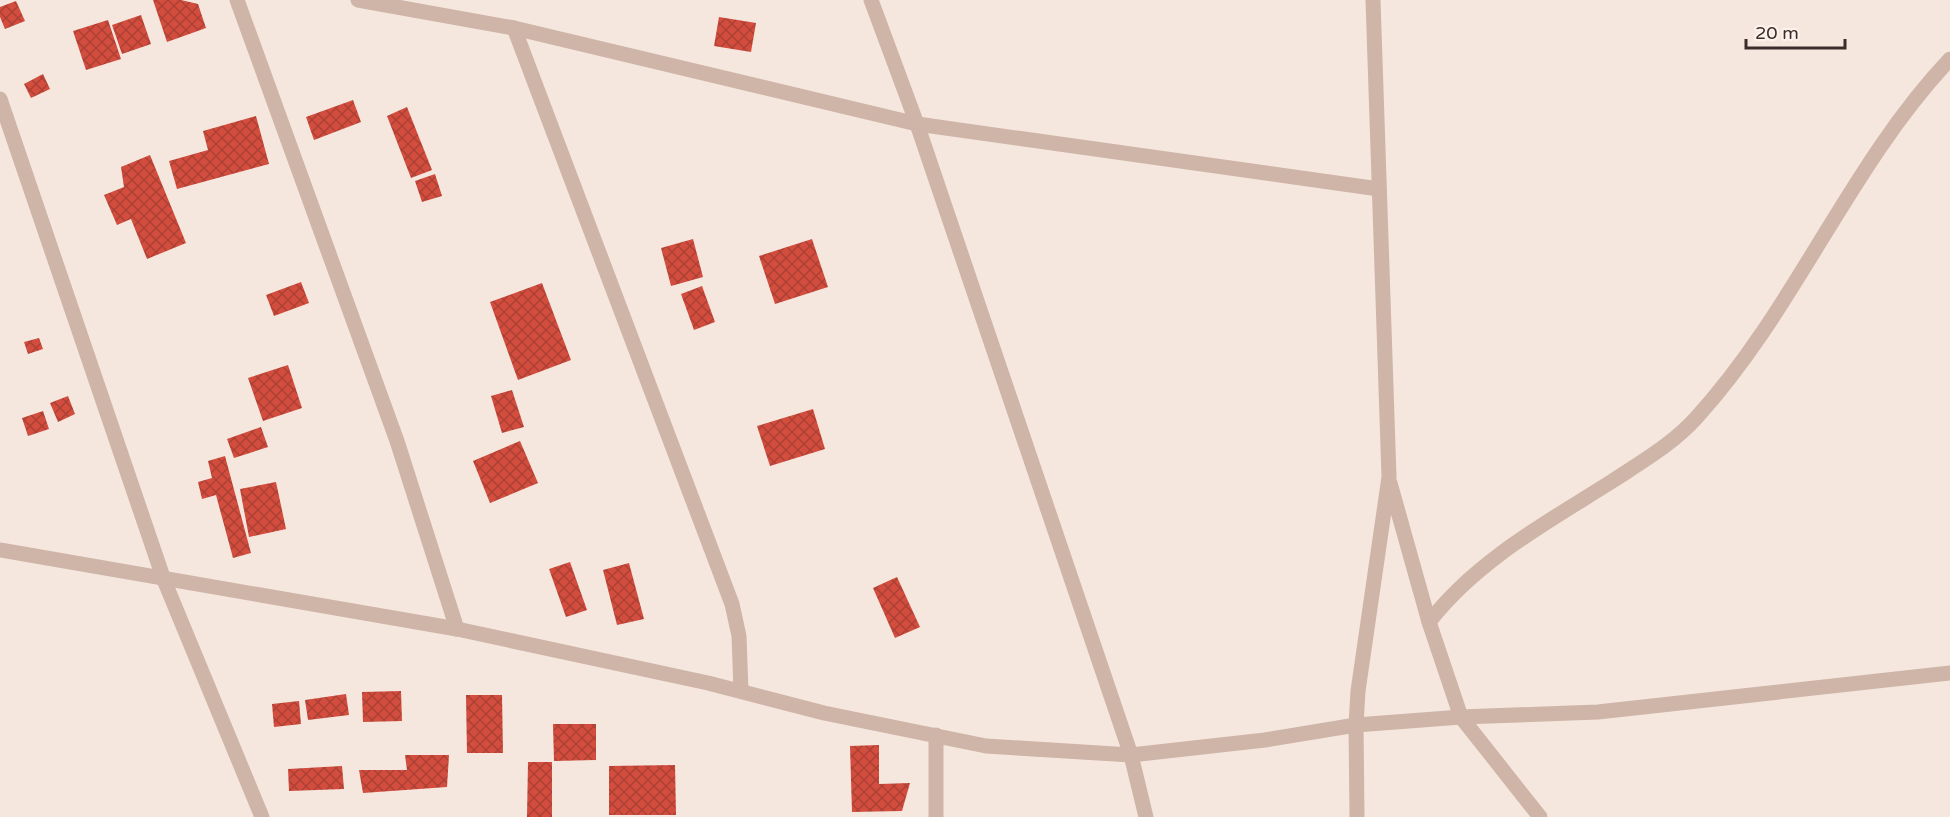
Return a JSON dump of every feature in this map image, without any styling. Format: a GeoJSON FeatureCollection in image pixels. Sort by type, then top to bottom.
{"type":"FeatureCollection","features":[{"type":"Feature","properties":{"kind":"street"},"geometry":{"type":"LineString","coordinates":[[237,0],[397,441],[457,629]]}},
{"type":"Feature","properties":{"kind":"street"},"geometry":{"type":"LineString","coordinates":[[358,0],[514,28],[917,124],[1379,189]]}},
{"type":"Feature","properties":{"kind":"street"},"geometry":{"type":"LineString","coordinates":[[871,0],[917,124],[1131,755],[1146,817]]}},
{"type":"Feature","properties":{"kind":"street"},"geometry":{"type":"LineString","coordinates":[[1357,817],[1356,725],[1359,682],[1389,477],[1373,0]]}},
{"type":"Feature","properties":{"kind":"street"},"geometry":{"type":"LineString","coordinates":[[514,28],[732,604],[739,636],[741,691]]}},
{"type":"Feature","properties":{"kind":"street"},"geometry":{"type":"LineString","coordinates":[[1428,622],[1450,595],[1497,555],[1654,453],[1696,418],[1749,353],[1896,123],[1950,59]]}},
{"type":"Feature","properties":{"kind":"street"},"geometry":{"type":"LineString","coordinates":[[0,99],[164,580],[262,817]]}},
{"type":"Feature","properties":{"kind":"street"},"geometry":{"type":"LineString","coordinates":[[1389,477],[1428,622],[1461,717],[1540,817]]}},
{"type":"Feature","properties":{"kind":"street"},"geometry":{"type":"LineString","coordinates":[[0,550],[457,629],[986,746],[1131,755],[1265,740],[1356,725],[1461,717],[1598,712],[1950,673]]}},
{"type":"Feature","properties":{"kind":"street"},"geometry":{"type":"LineString","coordinates":[[936,735],[936,817]]}},
{"type":"Feature","properties":{"kind":"building"},"geometry":{"type":"Polygon","coordinates":[[[153,0],[181,0],[198,4],[206,28],[167,42],[153,0]]]}},
{"type":"Feature","properties":{"kind":"building"},"geometry":{"type":"Polygon","coordinates":[[[16,1],[25,21],[5,29],[0,17],[0,7],[16,1]]]}},
{"type":"Feature","properties":{"kind":"building"},"geometry":{"type":"Polygon","coordinates":[[[141,15],[151,44],[122,54],[112,25],[141,15]]]}},
{"type":"Feature","properties":{"kind":"building"},"geometry":{"type":"Polygon","coordinates":[[[719,17],[756,23],[751,52],[714,46],[719,17]]]}},
{"type":"Feature","properties":{"kind":"building"},"geometry":{"type":"Polygon","coordinates":[[[108,20],[121,59],[86,70],[73,31],[108,20]]]}},
{"type":"Feature","properties":{"kind":"building"},"geometry":{"type":"Polygon","coordinates":[[[43,74],[50,89],[31,98],[24,84],[43,74]]]}},
{"type":"Feature","properties":{"kind":"building"},"geometry":{"type":"Polygon","coordinates":[[[353,100],[361,122],[314,140],[306,117],[353,100]]]}},
{"type":"Feature","properties":{"kind":"building"},"geometry":{"type":"Polygon","coordinates":[[[407,107],[432,170],[411,178],[387,116],[407,107]]]}},
{"type":"Feature","properties":{"kind":"building"},"geometry":{"type":"Polygon","coordinates":[[[256,116],[269,164],[177,189],[169,161],[208,150],[203,131],[256,116]]]}},
{"type":"Feature","properties":{"kind":"building"},"geometry":{"type":"Polygon","coordinates":[[[150,155],[186,243],[147,259],[131,219],[117,225],[104,195],[124,187],[121,167],[150,155]]]}},
{"type":"Feature","properties":{"kind":"building"},"geometry":{"type":"Polygon","coordinates":[[[435,174],[442,196],[422,202],[415,181],[435,174]]]}},
{"type":"Feature","properties":{"kind":"building"},"geometry":{"type":"Polygon","coordinates":[[[693,239],[703,277],[671,286],[661,248],[693,239]]]}},
{"type":"Feature","properties":{"kind":"building"},"geometry":{"type":"Polygon","coordinates":[[[812,239],[828,287],[775,304],[759,256],[812,239]]]}},
{"type":"Feature","properties":{"kind":"building"},"geometry":{"type":"Polygon","coordinates":[[[301,282],[309,303],[274,316],[266,295],[301,282]]]}},
{"type":"Feature","properties":{"kind":"building"},"geometry":{"type":"Polygon","coordinates":[[[542,283],[571,360],[518,380],[490,302],[542,283]]]}},
{"type":"Feature","properties":{"kind":"building"},"geometry":{"type":"Polygon","coordinates":[[[702,286],[715,322],[694,330],[681,294],[702,286]]]}},
{"type":"Feature","properties":{"kind":"building"},"geometry":{"type":"Polygon","coordinates":[[[39,338],[43,349],[28,354],[24,342],[39,338]]]}},
{"type":"Feature","properties":{"kind":"building"},"geometry":{"type":"Polygon","coordinates":[[[288,365],[302,408],[263,421],[248,378],[288,365]]]}},
{"type":"Feature","properties":{"kind":"building"},"geometry":{"type":"Polygon","coordinates":[[[512,390],[524,427],[502,433],[491,396],[512,390]]]}},
{"type":"Feature","properties":{"kind":"building"},"geometry":{"type":"Polygon","coordinates":[[[68,396],[75,414],[58,422],[50,403],[68,396]]]}},
{"type":"Feature","properties":{"kind":"building"},"geometry":{"type":"Polygon","coordinates":[[[813,409],[825,449],[770,466],[757,426],[813,409]]]}},
{"type":"Feature","properties":{"kind":"building"},"geometry":{"type":"Polygon","coordinates":[[[43,411],[49,429],[28,436],[22,418],[43,411]]]}},
{"type":"Feature","properties":{"kind":"building"},"geometry":{"type":"Polygon","coordinates":[[[261,427],[268,447],[234,458],[227,439],[261,427]]]}},
{"type":"Feature","properties":{"kind":"building"},"geometry":{"type":"Polygon","coordinates":[[[520,441],[538,483],[490,503],[473,461],[520,441]]]}},
{"type":"Feature","properties":{"kind":"building"},"geometry":{"type":"Polygon","coordinates":[[[225,456],[251,553],[233,558],[216,495],[202,499],[198,482],[212,478],[208,461],[225,456]]]}},
{"type":"Feature","properties":{"kind":"building"},"geometry":{"type":"Polygon","coordinates":[[[276,482],[286,529],[249,537],[240,489],[276,482]]]}},
{"type":"Feature","properties":{"kind":"building"},"geometry":{"type":"Polygon","coordinates":[[[570,562],[587,610],[566,617],[549,569],[570,562]]]}},
{"type":"Feature","properties":{"kind":"building"},"geometry":{"type":"Polygon","coordinates":[[[629,563],[644,619],[617,625],[603,570],[629,563]]]}},
{"type":"Feature","properties":{"kind":"building"},"geometry":{"type":"Polygon","coordinates":[[[897,577],[920,627],[895,638],[873,588],[897,577]]]}},
{"type":"Feature","properties":{"kind":"building"},"geometry":{"type":"Polygon","coordinates":[[[401,691],[402,721],[363,722],[362,692],[401,691]]]}},
{"type":"Feature","properties":{"kind":"building"},"geometry":{"type":"Polygon","coordinates":[[[346,694],[349,715],[308,720],[305,700],[346,694]]]}},
{"type":"Feature","properties":{"kind":"building"},"geometry":{"type":"Polygon","coordinates":[[[466,695],[502,695],[503,753],[467,753],[466,695]]]}},
{"type":"Feature","properties":{"kind":"building"},"geometry":{"type":"Polygon","coordinates":[[[299,701],[301,724],[274,727],[272,704],[299,701]]]}},
{"type":"Feature","properties":{"kind":"building"},"geometry":{"type":"Polygon","coordinates":[[[553,724],[596,724],[596,760],[554,761],[553,724]]]}},
{"type":"Feature","properties":{"kind":"building"},"geometry":{"type":"Polygon","coordinates":[[[879,745],[879,784],[910,783],[902,811],[852,812],[850,746],[879,745]]]}},
{"type":"Feature","properties":{"kind":"building"},"geometry":{"type":"Polygon","coordinates":[[[405,755],[449,755],[447,787],[363,793],[359,770],[407,770],[405,755]]]}},
{"type":"Feature","properties":{"kind":"building"},"geometry":{"type":"Polygon","coordinates":[[[528,762],[552,762],[552,817],[527,817],[528,762]]]}},
{"type":"Feature","properties":{"kind":"building"},"geometry":{"type":"Polygon","coordinates":[[[675,765],[676,815],[609,815],[609,766],[675,765]]]}},
{"type":"Feature","properties":{"kind":"building"},"geometry":{"type":"Polygon","coordinates":[[[342,766],[344,789],[289,791],[288,769],[342,766]]]}}]}
